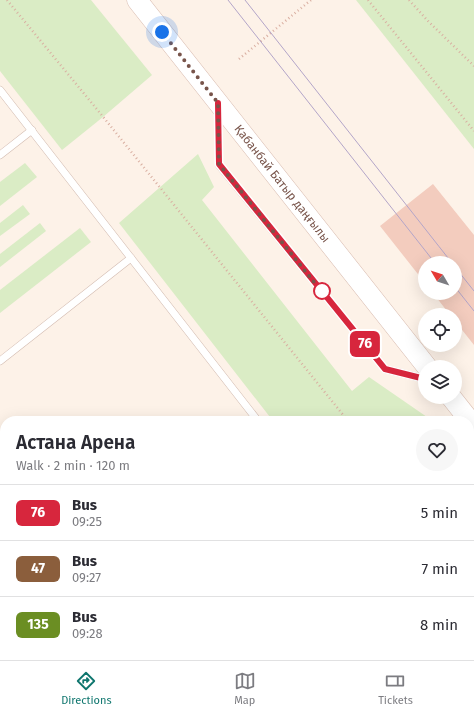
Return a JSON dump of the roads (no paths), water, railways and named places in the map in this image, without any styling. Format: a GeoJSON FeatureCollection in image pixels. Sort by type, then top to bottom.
{"type":"FeatureCollection","features":[{"type":"Feature","properties":{"kind":"main road","name":"Қабанбай Батыр даңғылы"},"geometry":{"type":"LineString","coordinates":[[137,0],[421,360]]}},
{"type":"Feature","properties":{"kind":"main road"},"geometry":{"type":"LineString","coordinates":[[456,404],[465,416]]}},
{"type":"Feature","properties":{"kind":"lane"},"geometry":{"type":"LineString","coordinates":[[0,90],[254,416]]}},
{"type":"Feature","properties":{"kind":"lane"},"geometry":{"type":"LineString","coordinates":[[218,103],[219,164],[385,369],[418,377]]}},
{"type":"Feature","properties":{"kind":"lane"},"geometry":{"type":"LineString","coordinates":[[0,155],[32,130]]}},
{"type":"Feature","properties":{"kind":"lane"},"geometry":{"type":"LineString","coordinates":[[0,361],[130,258]]}},
{"type":"Feature","properties":{"kind":"tram line"},"geometry":{"type":"LineString","coordinates":[[228,0],[429,256]]}},
{"type":"Feature","properties":{"kind":"tram line"},"geometry":{"type":"LineString","coordinates":[[245,0],[446,256]]}},
{"type":"Feature","properties":{"kind":"tram line"},"geometry":{"type":"LineString","coordinates":[[462,276],[474,291]]}},
{"type":"Feature","properties":{"kind":"tram line"},"geometry":{"type":"LineString","coordinates":[[462,296],[474,311]]}}]}
